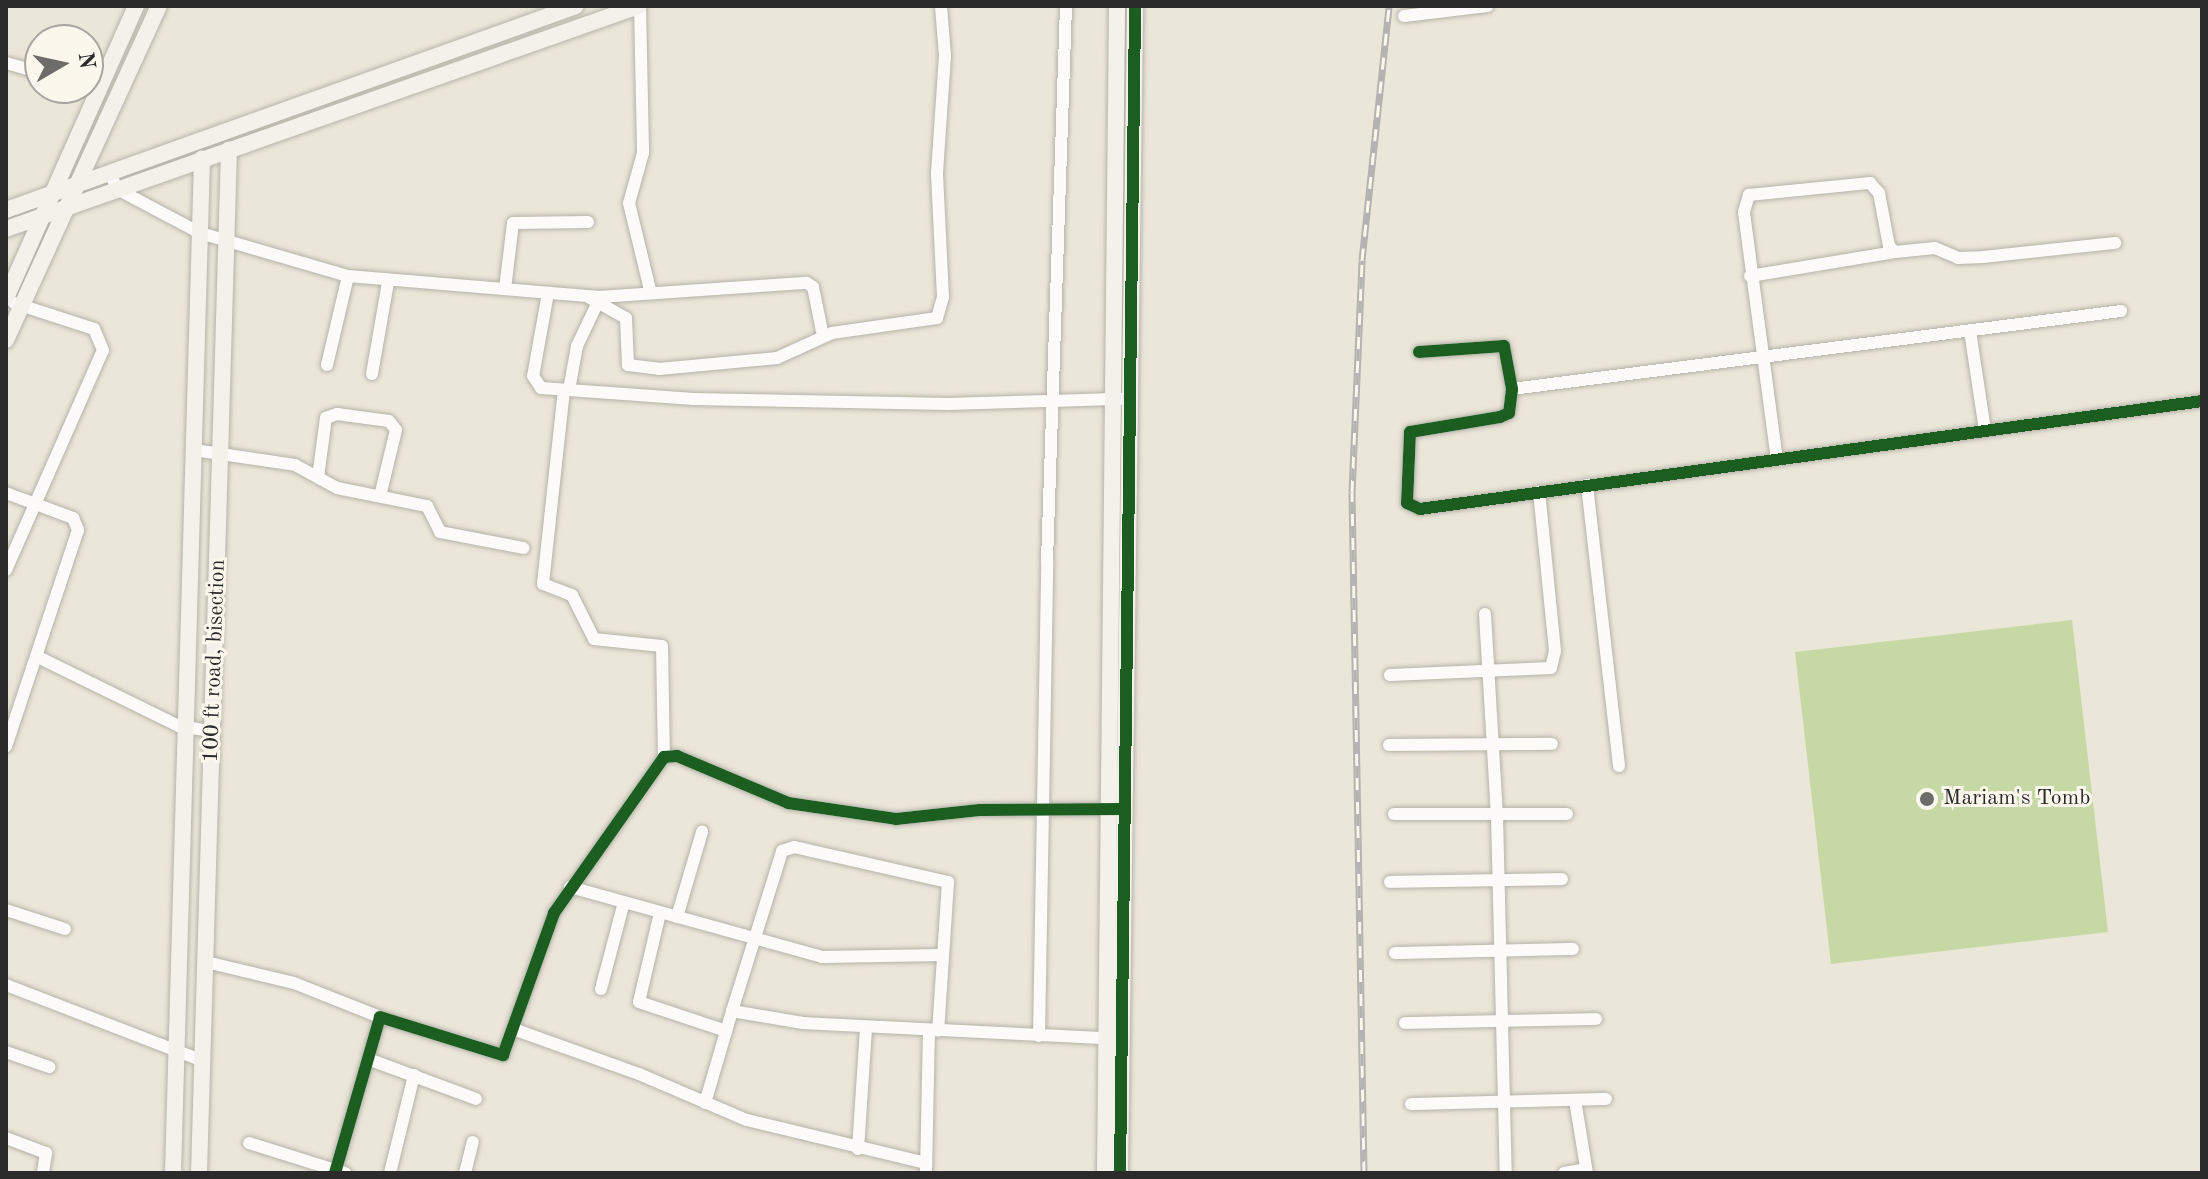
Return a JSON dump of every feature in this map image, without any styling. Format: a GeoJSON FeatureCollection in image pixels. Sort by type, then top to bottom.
{"type":"FeatureCollection","features":[{"type":"Feature","properties":{"kind":"street"},"geometry":{"type":"LineString","coordinates":[[104,68],[136,6]]}},
{"type":"Feature","properties":{"kind":"street"},"geometry":{"type":"LineString","coordinates":[[11,301],[70,206],[159,6]]}},
{"type":"Feature","properties":{"kind":"street"},"geometry":{"type":"LineString","coordinates":[[6,229],[70,206],[114,181],[576,6]]}},
{"type":"Feature","properties":{"kind":"street"},"geometry":{"type":"LineString","coordinates":[[6,210],[80,184],[114,181],[202,158],[640,6],[643,153],[629,203],[650,290]]}},
{"type":"Feature","properties":{"kind":"street"},"geometry":{"type":"LineString","coordinates":[[592,300],[626,318],[631,366],[684,370],[792,354],[823,336],[927,322],[942,311],[937,159],[945,56],[941,6]]}},
{"type":"Feature","properties":{"kind":"street"},"geometry":{"type":"LineString","coordinates":[[1039,1036],[1041,809],[1066,6]]}},
{"type":"Feature","properties":{"kind":"street"},"geometry":{"type":"LineString","coordinates":[[1117,6],[1105,809],[1120,1173]]}},
{"type":"Feature","properties":{"kind":"street"},"geometry":{"type":"LineString","coordinates":[[1105,1173],[1125,809],[1135,6]]}},
{"type":"Feature","properties":{"kind":"street"},"geometry":{"type":"LineString","coordinates":[[1404,16],[1487,6]]}},
{"type":"Feature","properties":{"kind":"street"},"geometry":{"type":"LineString","coordinates":[[104,91],[119,95]]}},
{"type":"Feature","properties":{"kind":"street"},"geometry":{"type":"LineString","coordinates":[[6,340],[11,301],[42,214],[88,104]]}},
{"type":"Feature","properties":{"kind":"street","name":"100 ft road, bisection"},"geometry":{"type":"LineString","coordinates":[[199,1173],[223,451],[229,149]]}},
{"type":"Feature","properties":{"kind":"street"},"geometry":{"type":"LineString","coordinates":[[173,1173],[202,158]]}},
{"type":"Feature","properties":{"kind":"street"},"geometry":{"type":"LineString","coordinates":[[114,181],[200,233],[348,276],[388,282],[505,289],[592,300],[650,290],[807,283],[813,287],[823,336]]}},
{"type":"Feature","properties":{"kind":"street"},"geometry":{"type":"LineString","coordinates":[[1777,460],[1750,276],[1743,204],[1749,195],[1870,183],[1879,193],[1889,246],[1895,252]]}},
{"type":"Feature","properties":{"kind":"street"},"geometry":{"type":"LineString","coordinates":[[505,289],[513,223],[588,222]]}},
{"type":"Feature","properties":{"kind":"street"},"geometry":{"type":"LineString","coordinates":[[1750,276],[1928,248],[1958,258],[2115,243]]}},
{"type":"Feature","properties":{"kind":"street"},"geometry":{"type":"LineString","coordinates":[[327,365],[348,276]]}},
{"type":"Feature","properties":{"kind":"street"},"geometry":{"type":"LineString","coordinates":[[372,374],[388,282]]}},
{"type":"Feature","properties":{"kind":"street"},"geometry":{"type":"LineString","coordinates":[[548,293],[533,380],[541,388],[694,399],[1130,399]]}},
{"type":"Feature","properties":{"kind":"street"},"geometry":{"type":"LineString","coordinates":[[206,962],[294,983],[380,1017],[500,1056],[516,1030],[543,941],[570,887],[664,757],[660,643],[591,637],[572,595],[543,584],[567,390],[592,300]]}},
{"type":"Feature","properties":{"kind":"street"},"geometry":{"type":"LineString","coordinates":[[6,570],[37,505],[103,342],[94,329],[11,301]]}},
{"type":"Feature","properties":{"kind":"street"},"geometry":{"type":"LineString","coordinates":[[1512,389],[2121,311]]}},
{"type":"Feature","properties":{"kind":"street"},"geometry":{"type":"LineString","coordinates":[[1970,331],[1985,430]]}},
{"type":"Feature","properties":{"kind":"street"},"geometry":{"type":"LineString","coordinates":[[1419,352],[1499,344],[1507,350],[1512,389],[1509,413],[1500,417],[1410,432],[1407,503],[1420,509],[2202,401]]}},
{"type":"Feature","properties":{"kind":"street"},"geometry":{"type":"LineString","coordinates":[[318,477],[326,418],[337,414],[389,421],[396,430],[380,496]]}},
{"type":"Feature","properties":{"kind":"street"},"geometry":{"type":"LineString","coordinates":[[194,450],[223,451],[295,465],[337,488],[427,506],[440,532],[523,548]]}},
{"type":"Feature","properties":{"kind":"street"},"geometry":{"type":"LineString","coordinates":[[1587,485],[1619,766]]}},
{"type":"Feature","properties":{"kind":"street"},"geometry":{"type":"LineString","coordinates":[[1390,675],[1547,670],[1555,663],[1539,492]]}},
{"type":"Feature","properties":{"kind":"street"},"geometry":{"type":"LineString","coordinates":[[6,493],[73,518],[78,530],[38,657],[7,738]]}},
{"type":"Feature","properties":{"kind":"street"},"geometry":{"type":"LineString","coordinates":[[1485,614],[1497,816],[1506,1173]]}},
{"type":"Feature","properties":{"kind":"street"},"geometry":{"type":"LineString","coordinates":[[38,657],[186,729],[212,731]]}},
{"type":"Feature","properties":{"kind":"street"},"geometry":{"type":"LineString","coordinates":[[1389,745],[1552,744]]}},
{"type":"Feature","properties":{"kind":"street"},"geometry":{"type":"LineString","coordinates":[[664,757],[677,756],[788,803],[896,819],[1041,809],[1125,809]]}},
{"type":"Feature","properties":{"kind":"street"},"geometry":{"type":"LineString","coordinates":[[1394,814],[1567,814]]}},
{"type":"Feature","properties":{"kind":"street"},"geometry":{"type":"LineString","coordinates":[[677,917],[702,832]]}},
{"type":"Feature","properties":{"kind":"street"},"geometry":{"type":"LineString","coordinates":[[516,1030],[705,1103],[808,1139],[926,1168],[933,1031],[949,885],[945,879],[794,847],[782,851],[705,1103]]}},
{"type":"Feature","properties":{"kind":"street"},"geometry":{"type":"LineString","coordinates":[[1390,882],[1562,879]]}},
{"type":"Feature","properties":{"kind":"street"},"geometry":{"type":"LineString","coordinates":[[570,887],[822,957],[942,955]]}},
{"type":"Feature","properties":{"kind":"street"},"geometry":{"type":"LineString","coordinates":[[601,989],[624,902]]}},
{"type":"Feature","properties":{"kind":"street"},"geometry":{"type":"LineString","coordinates":[[6,910],[65,929]]}},
{"type":"Feature","properties":{"kind":"street"},"geometry":{"type":"LineString","coordinates":[[660,913],[639,1002],[726,1031]]}},
{"type":"Feature","properties":{"kind":"street"},"geometry":{"type":"LineString","coordinates":[[1395,953],[1573,949]]}},
{"type":"Feature","properties":{"kind":"street"},"geometry":{"type":"LineString","coordinates":[[6,985],[176,1054],[203,1061]]}},
{"type":"Feature","properties":{"kind":"street"},"geometry":{"type":"LineString","coordinates":[[732,1011],[778,1021],[1114,1039]]}},
{"type":"Feature","properties":{"kind":"street"},"geometry":{"type":"LineString","coordinates":[[249,1143],[339,1172],[380,1017]]}},
{"type":"Feature","properties":{"kind":"street"},"geometry":{"type":"LineString","coordinates":[[1405,1023],[1596,1019]]}},
{"type":"Feature","properties":{"kind":"street"},"geometry":{"type":"LineString","coordinates":[[858,1149],[866,1027]]}},
{"type":"Feature","properties":{"kind":"street"},"geometry":{"type":"LineString","coordinates":[[6,1052],[49,1067]]}},
{"type":"Feature","properties":{"kind":"street"},"geometry":{"type":"LineString","coordinates":[[368,1059],[476,1099]]}},
{"type":"Feature","properties":{"kind":"street"},"geometry":{"type":"LineString","coordinates":[[390,1173],[414,1075]]}},
{"type":"Feature","properties":{"kind":"street"},"geometry":{"type":"LineString","coordinates":[[1411,1104],[1606,1099]]}},
{"type":"Feature","properties":{"kind":"street"},"geometry":{"type":"LineString","coordinates":[[1564,1173],[1586,1171],[1575,1100]]}},
{"type":"Feature","properties":{"kind":"street"},"geometry":{"type":"LineString","coordinates":[[6,1138],[46,1153],[43,1173]]}},
{"type":"Feature","properties":{"kind":"street"},"geometry":{"type":"LineString","coordinates":[[465,1173],[473,1142]]}},
{"type":"Feature","properties":{"kind":"green space"},"geometry":{"type":"Polygon","coordinates":[[[2072,620],[2108,932],[1831,964],[1795,652],[2072,620]]]}},
{"type":"Feature","properties":{"kind":"railway"},"geometry":{"type":"LineString","coordinates":[[1364,1173],[1352,492],[1362,260],[1389,6]]}},
{"type":"Feature","properties":{"kind":"cycle path"},"geometry":{"type":"LineString","coordinates":[[1120,1173],[1135,6]]}},
{"type":"Feature","properties":{"kind":"cycle path"},"geometry":{"type":"LineString","coordinates":[[1419,352],[1504,346],[1512,389],[1509,413],[1500,417],[1410,432],[1407,503],[1420,509],[2202,401]]}},
{"type":"Feature","properties":{"kind":"cycle path"},"geometry":{"type":"LineString","coordinates":[[335,1173],[380,1017],[503,1055],[554,913],[664,757],[677,756],[788,803],[896,819],[980,810],[1125,809]]}},
{"type":"Feature","properties":{"kind":"place","name":"Mariam's Tomb"},"geometry":{"type":"Point","coordinates":[1927,799]}}]}
